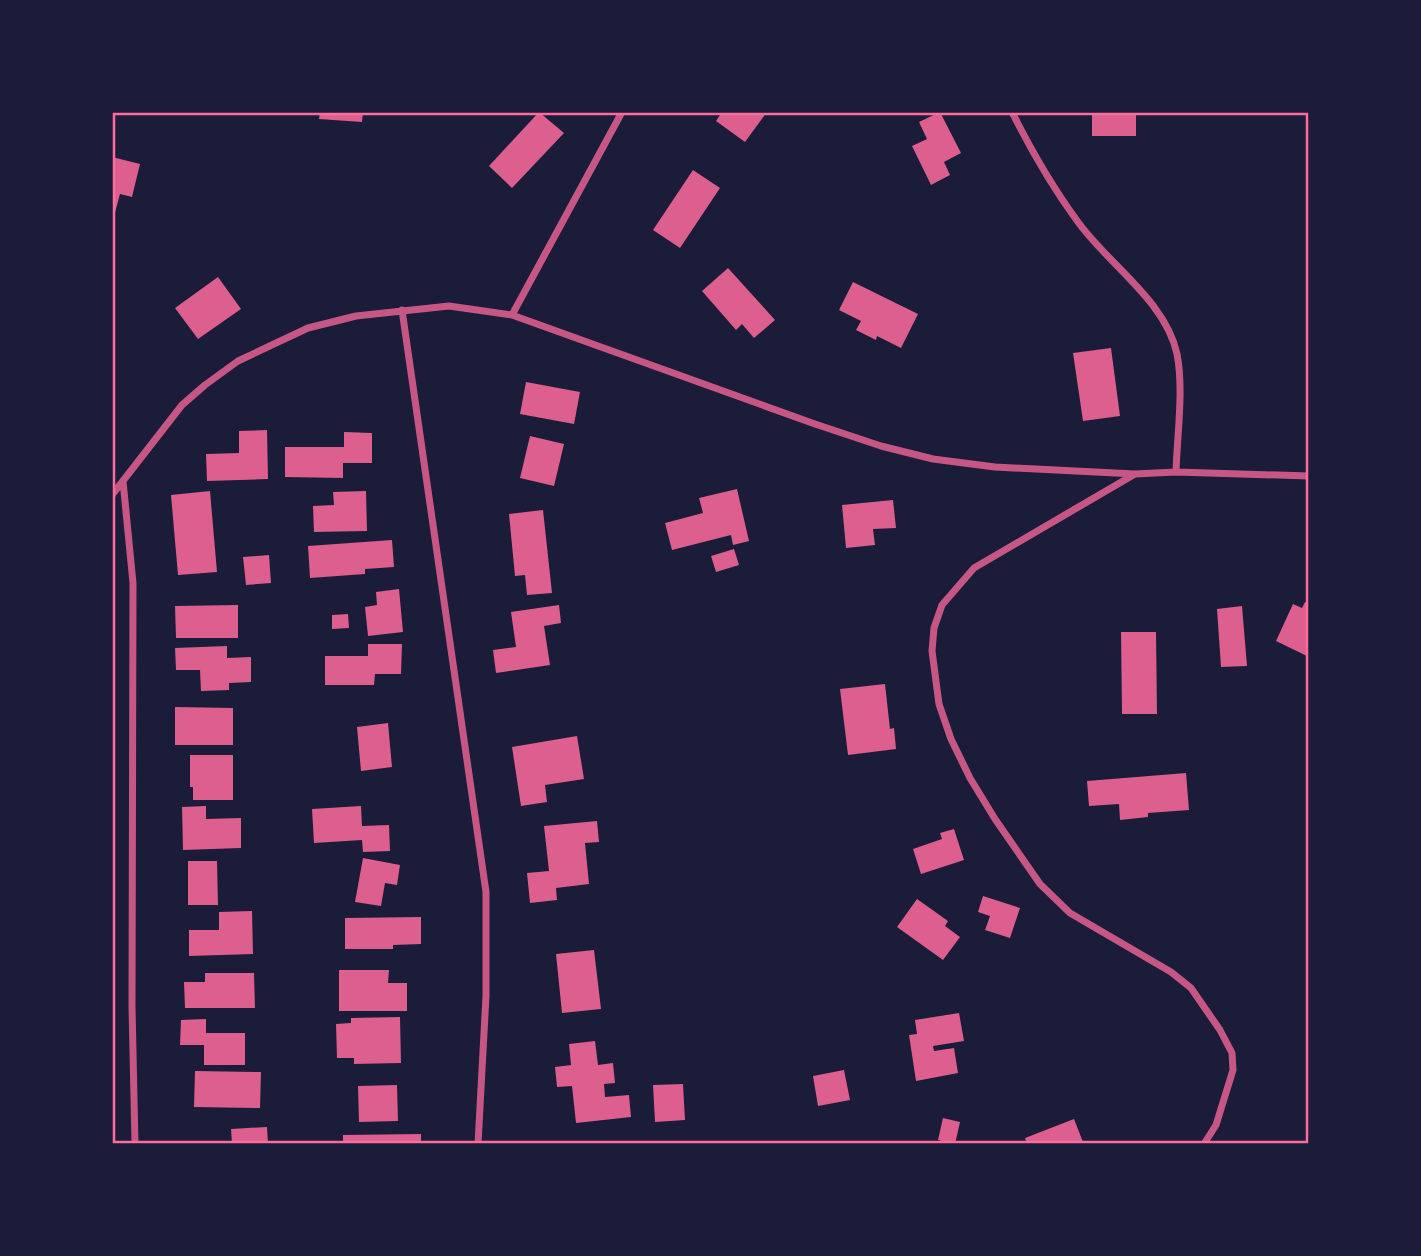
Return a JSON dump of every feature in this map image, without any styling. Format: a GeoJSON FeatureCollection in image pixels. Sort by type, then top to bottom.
{"type":"FeatureCollection","features":[{"type":"Feature","properties":{"kind":"street"},"geometry":{"type":"LineString","coordinates":[[512,315],[622,112]]}},
{"type":"Feature","properties":{"kind":"street"},"geometry":{"type":"LineString","coordinates":[[1012,112],[1034,155],[1079,224],[1153,305],[1166,328],[1177,353],[1179,379],[1176,472]]}},
{"type":"Feature","properties":{"kind":"street"},"geometry":{"type":"LineString","coordinates":[[112,495],[182,405],[238,361],[308,328],[356,316],[449,306],[512,315],[881,446],[933,458],[995,467],[1135,474],[1176,472],[1309,476]]}},
{"type":"Feature","properties":{"kind":"street"},"geometry":{"type":"LineString","coordinates":[[402,310],[486,892],[486,996],[478,1144]]}},
{"type":"Feature","properties":{"kind":"street"},"geometry":{"type":"LineString","coordinates":[[1135,474],[974,568],[942,605],[934,628],[932,651],[939,704],[951,739],[970,778],[1040,884],[1070,913],[1171,971],[1191,988],[1220,1030],[1232,1053],[1233,1070],[1216,1125],[1204,1144]]}},
{"type":"Feature","properties":{"kind":"street"},"geometry":{"type":"LineString","coordinates":[[123,480],[133,583],[132,1006],[135,1144]]}},
{"type":"Feature","properties":{"kind":"building"},"geometry":{"type":"Polygon","coordinates":[[[320,112],[363,112],[362,122],[319,119],[320,112]]]}},
{"type":"Feature","properties":{"kind":"building"},"geometry":{"type":"Polygon","coordinates":[[[539,112],[564,133],[512,188],[489,166],[539,112]]]}},
{"type":"Feature","properties":{"kind":"building"},"geometry":{"type":"Polygon","coordinates":[[[722,112],[767,112],[745,142],[716,121],[722,112]]]}},
{"type":"Feature","properties":{"kind":"building"},"geometry":{"type":"Polygon","coordinates":[[[940,112],[961,153],[944,162],[950,175],[931,185],[912,146],[927,139],[919,122],[940,112]]]}},
{"type":"Feature","properties":{"kind":"building"},"geometry":{"type":"Polygon","coordinates":[[[1092,112],[1136,112],[1136,136],[1092,136],[1092,112]]]}},
{"type":"Feature","properties":{"kind":"building"},"geometry":{"type":"Polygon","coordinates":[[[112,157],[140,164],[132,197],[120,194],[113,220],[112,157]]]}},
{"type":"Feature","properties":{"kind":"building"},"geometry":{"type":"Polygon","coordinates":[[[693,170],[720,188],[680,248],[653,230],[693,170]]]}},
{"type":"Feature","properties":{"kind":"building"},"geometry":{"type":"Polygon","coordinates":[[[728,268],[775,320],[754,338],[742,324],[736,330],[702,291],[728,268]]]}},
{"type":"Feature","properties":{"kind":"building"},"geometry":{"type":"Polygon","coordinates":[[[218,277],[241,309],[198,339],[175,308],[218,277]]]}},
{"type":"Feature","properties":{"kind":"building"},"geometry":{"type":"Polygon","coordinates":[[[853,282],[918,314],[901,348],[877,336],[876,340],[856,330],[861,321],[839,310],[853,282]]]}},
{"type":"Feature","properties":{"kind":"building"},"geometry":{"type":"Polygon","coordinates":[[[1111,348],[1120,416],[1083,421],[1073,353],[1111,348]]]}},
{"type":"Feature","properties":{"kind":"building"},"geometry":{"type":"Polygon","coordinates":[[[526,382],[580,392],[574,424],[520,414],[526,382]]]}},
{"type":"Feature","properties":{"kind":"building"},"geometry":{"type":"Polygon","coordinates":[[[267,430],[268,479],[207,481],[206,454],[239,453],[239,431],[267,430]]]}},
{"type":"Feature","properties":{"kind":"building"},"geometry":{"type":"Polygon","coordinates":[[[344,432],[372,433],[372,463],[343,463],[343,478],[285,477],[285,447],[344,447],[344,432]]]}},
{"type":"Feature","properties":{"kind":"building"},"geometry":{"type":"Polygon","coordinates":[[[530,436],[564,444],[554,486],[520,478],[530,436]]]}},
{"type":"Feature","properties":{"kind":"building"},"geometry":{"type":"Polygon","coordinates":[[[737,489],[749,541],[733,545],[731,535],[672,550],[665,523],[703,513],[699,498],[737,489]]]}},
{"type":"Feature","properties":{"kind":"building"},"geometry":{"type":"Polygon","coordinates":[[[210,491],[217,572],[178,575],[171,495],[210,491]]]}},
{"type":"Feature","properties":{"kind":"building"},"geometry":{"type":"Polygon","coordinates":[[[366,491],[367,531],[314,532],[313,506],[334,505],[333,492],[366,491]]]}},
{"type":"Feature","properties":{"kind":"building"},"geometry":{"type":"Polygon","coordinates":[[[893,500],[896,528],[873,529],[875,545],[846,548],[842,505],[893,500]]]}},
{"type":"Feature","properties":{"kind":"building"},"geometry":{"type":"Polygon","coordinates":[[[543,510],[552,593],[527,595],[525,575],[515,576],[509,514],[543,510]]]}},
{"type":"Feature","properties":{"kind":"building"},"geometry":{"type":"Polygon","coordinates":[[[392,540],[394,567],[365,569],[365,574],[310,578],[308,546],[392,540]]]}},
{"type":"Feature","properties":{"kind":"building"},"geometry":{"type":"Polygon","coordinates":[[[734,549],[739,565],[716,572],[711,556],[734,549]]]}},
{"type":"Feature","properties":{"kind":"building"},"geometry":{"type":"Polygon","coordinates":[[[269,555],[271,583],[246,585],[243,557],[269,555]]]}},
{"type":"Feature","properties":{"kind":"building"},"geometry":{"type":"Polygon","coordinates":[[[399,589],[403,632],[368,636],[365,607],[377,605],[376,592],[399,589]]]}},
{"type":"Feature","properties":{"kind":"building"},"geometry":{"type":"Polygon","coordinates":[[[1305,602],[1309,604],[1309,657],[1276,641],[1293,604],[1302,608],[1305,602]]]}},
{"type":"Feature","properties":{"kind":"building"},"geometry":{"type":"Polygon","coordinates":[[[238,605],[238,638],[176,638],[175,606],[238,605]]]}},
{"type":"Feature","properties":{"kind":"building"},"geometry":{"type":"Polygon","coordinates":[[[559,605],[561,623],[544,626],[550,665],[496,673],[493,650],[516,647],[511,612],[559,605]]]}},
{"type":"Feature","properties":{"kind":"building"},"geometry":{"type":"Polygon","coordinates":[[[1242,606],[1247,666],[1221,667],[1217,609],[1242,606]]]}},
{"type":"Feature","properties":{"kind":"building"},"geometry":{"type":"Polygon","coordinates":[[[348,614],[349,628],[332,629],[332,615],[348,614]]]}},
{"type":"Feature","properties":{"kind":"building"},"geometry":{"type":"Polygon","coordinates":[[[1121,632],[1156,632],[1157,714],[1122,714],[1121,632]]]}},
{"type":"Feature","properties":{"kind":"building"},"geometry":{"type":"Polygon","coordinates":[[[368,644],[402,644],[401,674],[375,674],[374,685],[325,685],[325,656],[368,656],[368,644]]]}},
{"type":"Feature","properties":{"kind":"building"},"geometry":{"type":"Polygon","coordinates":[[[227,646],[227,658],[251,657],[251,682],[229,683],[229,690],[201,691],[200,670],[176,670],[175,648],[227,646]]]}},
{"type":"Feature","properties":{"kind":"building"},"geometry":{"type":"Polygon","coordinates":[[[885,684],[890,729],[894,728],[896,749],[848,755],[840,689],[885,684]]]}},
{"type":"Feature","properties":{"kind":"building"},"geometry":{"type":"Polygon","coordinates":[[[175,707],[233,708],[233,745],[175,745],[175,707]]]}},
{"type":"Feature","properties":{"kind":"building"},"geometry":{"type":"Polygon","coordinates":[[[388,723],[392,767],[361,771],[357,727],[388,723]]]}},
{"type":"Feature","properties":{"kind":"building"},"geometry":{"type":"Polygon","coordinates":[[[577,736],[584,779],[545,785],[547,802],[521,806],[512,747],[577,736]]]}},
{"type":"Feature","properties":{"kind":"building"},"geometry":{"type":"Polygon","coordinates":[[[190,755],[233,755],[233,800],[193,800],[193,787],[190,787],[190,755]]]}},
{"type":"Feature","properties":{"kind":"building"},"geometry":{"type":"Polygon","coordinates":[[[1186,773],[1189,810],[1148,813],[1148,817],[1120,820],[1119,804],[1089,806],[1087,781],[1186,773]]]}},
{"type":"Feature","properties":{"kind":"building"},"geometry":{"type":"Polygon","coordinates":[[[206,806],[206,819],[241,818],[241,848],[183,850],[182,807],[206,806]]]}},
{"type":"Feature","properties":{"kind":"building"},"geometry":{"type":"Polygon","coordinates":[[[361,806],[362,826],[389,825],[390,851],[363,852],[362,840],[314,843],[312,809],[361,806]]]}},
{"type":"Feature","properties":{"kind":"building"},"geometry":{"type":"Polygon","coordinates":[[[597,821],[599,842],[585,843],[589,884],[556,888],[557,900],[530,903],[527,873],[549,871],[544,826],[597,821]]]}},
{"type":"Feature","properties":{"kind":"building"},"geometry":{"type":"Polygon","coordinates":[[[954,829],[964,860],[921,874],[913,849],[942,839],[940,833],[954,829]]]}},
{"type":"Feature","properties":{"kind":"building"},"geometry":{"type":"Polygon","coordinates":[[[363,858],[400,865],[397,885],[385,883],[381,906],[355,902],[363,858]]]}},
{"type":"Feature","properties":{"kind":"building"},"geometry":{"type":"Polygon","coordinates":[[[188,861],[217,861],[218,905],[188,905],[188,861]]]}},
{"type":"Feature","properties":{"kind":"building"},"geometry":{"type":"Polygon","coordinates":[[[983,896],[1020,908],[1010,938],[985,930],[990,916],[978,912],[983,896]]]}},
{"type":"Feature","properties":{"kind":"building"},"geometry":{"type":"Polygon","coordinates":[[[917,899],[948,921],[945,926],[960,937],[943,960],[897,927],[917,899]]]}},
{"type":"Feature","properties":{"kind":"building"},"geometry":{"type":"Polygon","coordinates":[[[252,911],[253,954],[189,956],[189,930],[219,930],[219,912],[252,911]]]}},
{"type":"Feature","properties":{"kind":"building"},"geometry":{"type":"Polygon","coordinates":[[[421,917],[421,944],[393,945],[393,949],[345,949],[345,918],[421,917]]]}},
{"type":"Feature","properties":{"kind":"building"},"geometry":{"type":"Polygon","coordinates":[[[594,950],[601,1009],[562,1013],[556,954],[594,950]]]}},
{"type":"Feature","properties":{"kind":"building"},"geometry":{"type":"Polygon","coordinates":[[[339,970],[389,970],[388,983],[407,983],[407,1011],[339,1011],[339,970]]]}},
{"type":"Feature","properties":{"kind":"building"},"geometry":{"type":"Polygon","coordinates":[[[205,973],[254,973],[255,1008],[185,1008],[184,982],[205,982],[205,973]]]}},
{"type":"Feature","properties":{"kind":"building"},"geometry":{"type":"Polygon","coordinates":[[[959,1013],[964,1041],[933,1046],[934,1051],[954,1048],[958,1073],[916,1081],[909,1035],[917,1034],[915,1020],[959,1013]]]}},
{"type":"Feature","properties":{"kind":"building"},"geometry":{"type":"Polygon","coordinates":[[[400,1017],[401,1063],[354,1064],[354,1058],[337,1058],[336,1024],[351,1023],[351,1018],[400,1017]]]}},
{"type":"Feature","properties":{"kind":"building"},"geometry":{"type":"Polygon","coordinates":[[[206,1019],[206,1033],[245,1033],[245,1065],[204,1065],[204,1045],[180,1045],[181,1020],[206,1019]]]}},
{"type":"Feature","properties":{"kind":"building"},"geometry":{"type":"Polygon","coordinates":[[[595,1041],[598,1065],[613,1063],[615,1083],[604,1084],[605,1097],[629,1095],[631,1117],[576,1123],[572,1086],[557,1087],[555,1067],[571,1065],[569,1044],[595,1041]]]}},
{"type":"Feature","properties":{"kind":"building"},"geometry":{"type":"Polygon","coordinates":[[[844,1070],[850,1100],[818,1106],[813,1076],[844,1070]]]}},
{"type":"Feature","properties":{"kind":"building"},"geometry":{"type":"Polygon","coordinates":[[[195,1071],[261,1072],[260,1108],[194,1107],[195,1071]]]}},
{"type":"Feature","properties":{"kind":"building"},"geometry":{"type":"Polygon","coordinates":[[[683,1084],[685,1120],[655,1122],[653,1085],[683,1084]]]}},
{"type":"Feature","properties":{"kind":"building"},"geometry":{"type":"Polygon","coordinates":[[[397,1085],[398,1121],[359,1122],[358,1086],[397,1085]]]}},
{"type":"Feature","properties":{"kind":"building"},"geometry":{"type":"Polygon","coordinates":[[[943,1118],[960,1122],[955,1144],[938,1140],[943,1118]]]}},
{"type":"Feature","properties":{"kind":"building"},"geometry":{"type":"Polygon","coordinates":[[[1074,1119],[1083,1142],[1027,1144],[1025,1138],[1074,1119]]]}},
{"type":"Feature","properties":{"kind":"building"},"geometry":{"type":"Polygon","coordinates":[[[267,1127],[268,1144],[232,1144],[231,1129],[267,1127]]]}},
{"type":"Feature","properties":{"kind":"building"},"geometry":{"type":"Polygon","coordinates":[[[421,1134],[421,1144],[343,1144],[343,1135],[421,1134]]]}}]}
